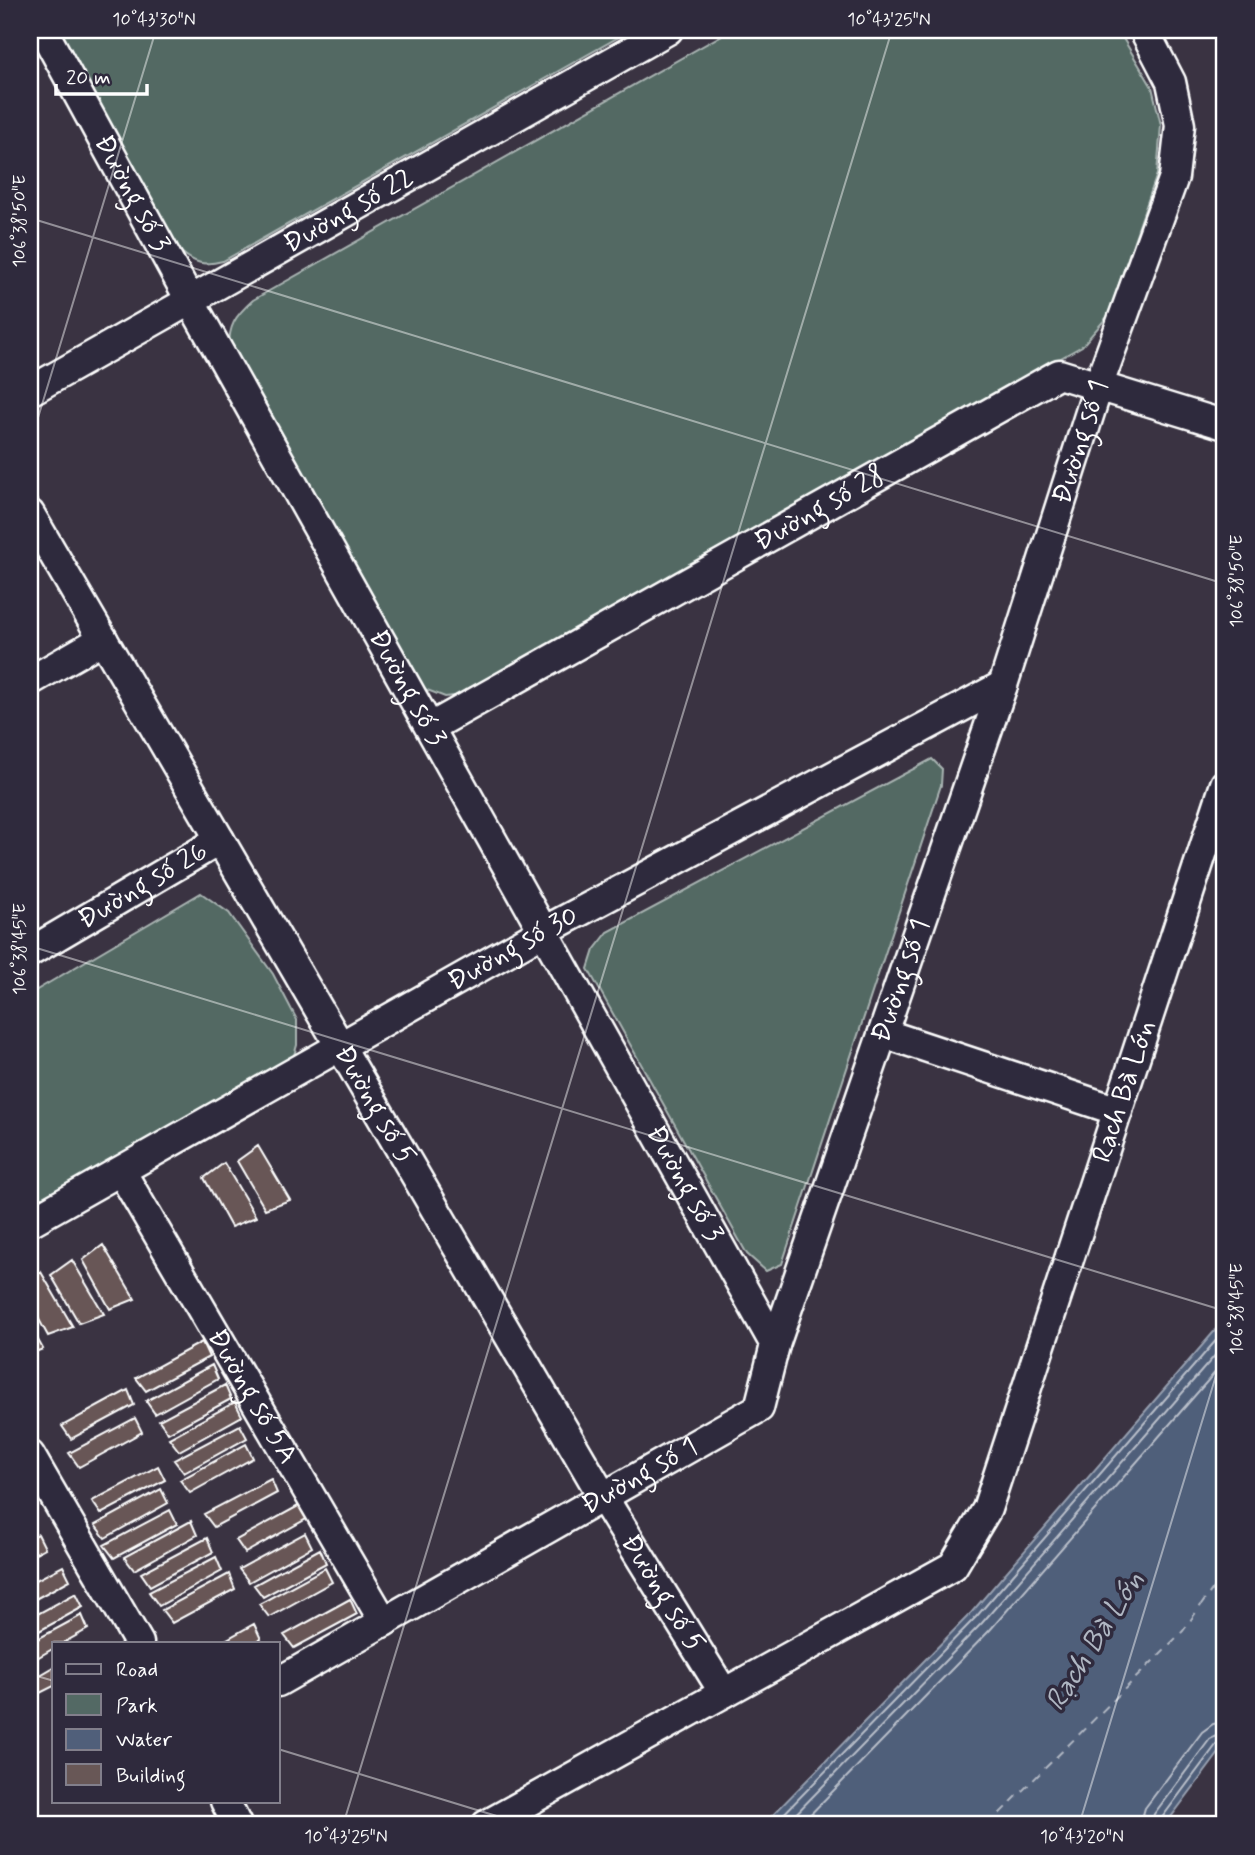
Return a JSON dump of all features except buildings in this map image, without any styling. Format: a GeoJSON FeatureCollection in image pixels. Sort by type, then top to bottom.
{"type":"FeatureCollection","features":[{"type":"Feature","properties":{"kind":"street","name":"Đường số 3"},"geometry":{"type":"LineString","coordinates":[[43,30],[190,300],[775,1345]]}},
{"type":"Feature","properties":{"kind":"street","name":"Đường số 22"},"geometry":{"type":"LineString","coordinates":[[30,391],[668,30]]}},
{"type":"Feature","properties":{"kind":"street","name":"Đường số 1"},"geometry":{"type":"LineString","coordinates":[[280,1681],[759,1408],[775,1345],[1003,685],[1100,384],[1174,177],[1180,125],[1171,82],[1144,30]]}},
{"type":"Feature","properties":{"kind":"street","name":"Đường số 28"},"geometry":{"type":"LineString","coordinates":[[431,727],[1059,374],[1100,384],[1225,425]]}},
{"type":"Feature","properties":{"kind":"street","name":"Đường số 5"},"geometry":{"type":"LineString","coordinates":[[30,514],[603,1497],[724,1693]]}},
{"type":"Feature","properties":{"kind":"street"},"geometry":{"type":"LineString","coordinates":[[30,681],[103,639]]}},
{"type":"Feature","properties":{"kind":"street","name":"Đường số 30"},"geometry":{"type":"LineString","coordinates":[[30,1222],[542,932],[1003,685]]}},
{"type":"Feature","properties":{"kind":"street","name":"Rạch Bà Lớn"},"geometry":{"type":"LineString","coordinates":[[486,1825],[953,1566],[987,1509],[1225,784]]}},
{"type":"Feature","properties":{"kind":"street","name":"Đường số 26"},"geometry":{"type":"LineString","coordinates":[[30,951],[220,840]]}},
{"type":"Feature","properties":{"kind":"street"},"geometry":{"type":"LineString","coordinates":[[883,1033],[1118,1111]]}},
{"type":"Feature","properties":{"kind":"street","name":"Đường số 5A"},"geometry":{"type":"LineString","coordinates":[[121,1171],[384,1622]]}},
{"type":"Feature","properties":{"kind":"street"},"geometry":{"type":"LineString","coordinates":[[30,1454],[138,1642]]}},
{"type":"Feature","properties":{"kind":"street"},"geometry":{"type":"LineString","coordinates":[[226,1802],[237,1825]]}},
{"type":"Feature","properties":{"kind":"green space"},"geometry":{"type":"Polygon","coordinates":[[[56,30],[631,30],[223,261],[205,263],[190,259],[180,251],[56,30]]]}},
{"type":"Feature","properties":{"kind":"green space"},"geometry":{"type":"Polygon","coordinates":[[[731,30],[1118,30],[1152,87],[1161,125],[1157,174],[1108,316],[1082,346],[464,695],[445,697],[422,688],[229,351],[234,322],[253,300],[731,30]]]}},
{"type":"Feature","properties":{"kind":"green space"},"geometry":{"type":"Polygon","coordinates":[[[932,759],[942,769],[941,785],[782,1264],[766,1271],[747,1254],[588,969],[594,950],[608,932],[932,759]]]}},
{"type":"Feature","properties":{"kind":"green space"},"geometry":{"type":"Polygon","coordinates":[[[201,893],[229,913],[273,974],[297,1020],[297,1045],[292,1062],[30,1207],[30,994],[201,893]]]}},
{"type":"Feature","properties":{"kind":"water"},"geometry":{"type":"Polygon","coordinates":[[[1225,1319],[1225,1745],[1165,1825],[763,1825],[971,1613],[1225,1319]]]}},
{"type":"Feature","properties":{"kind":"ferry route"},"geometry":{"type":"LineString","coordinates":[[988,1825],[1183,1631],[1225,1571]]}}]}
